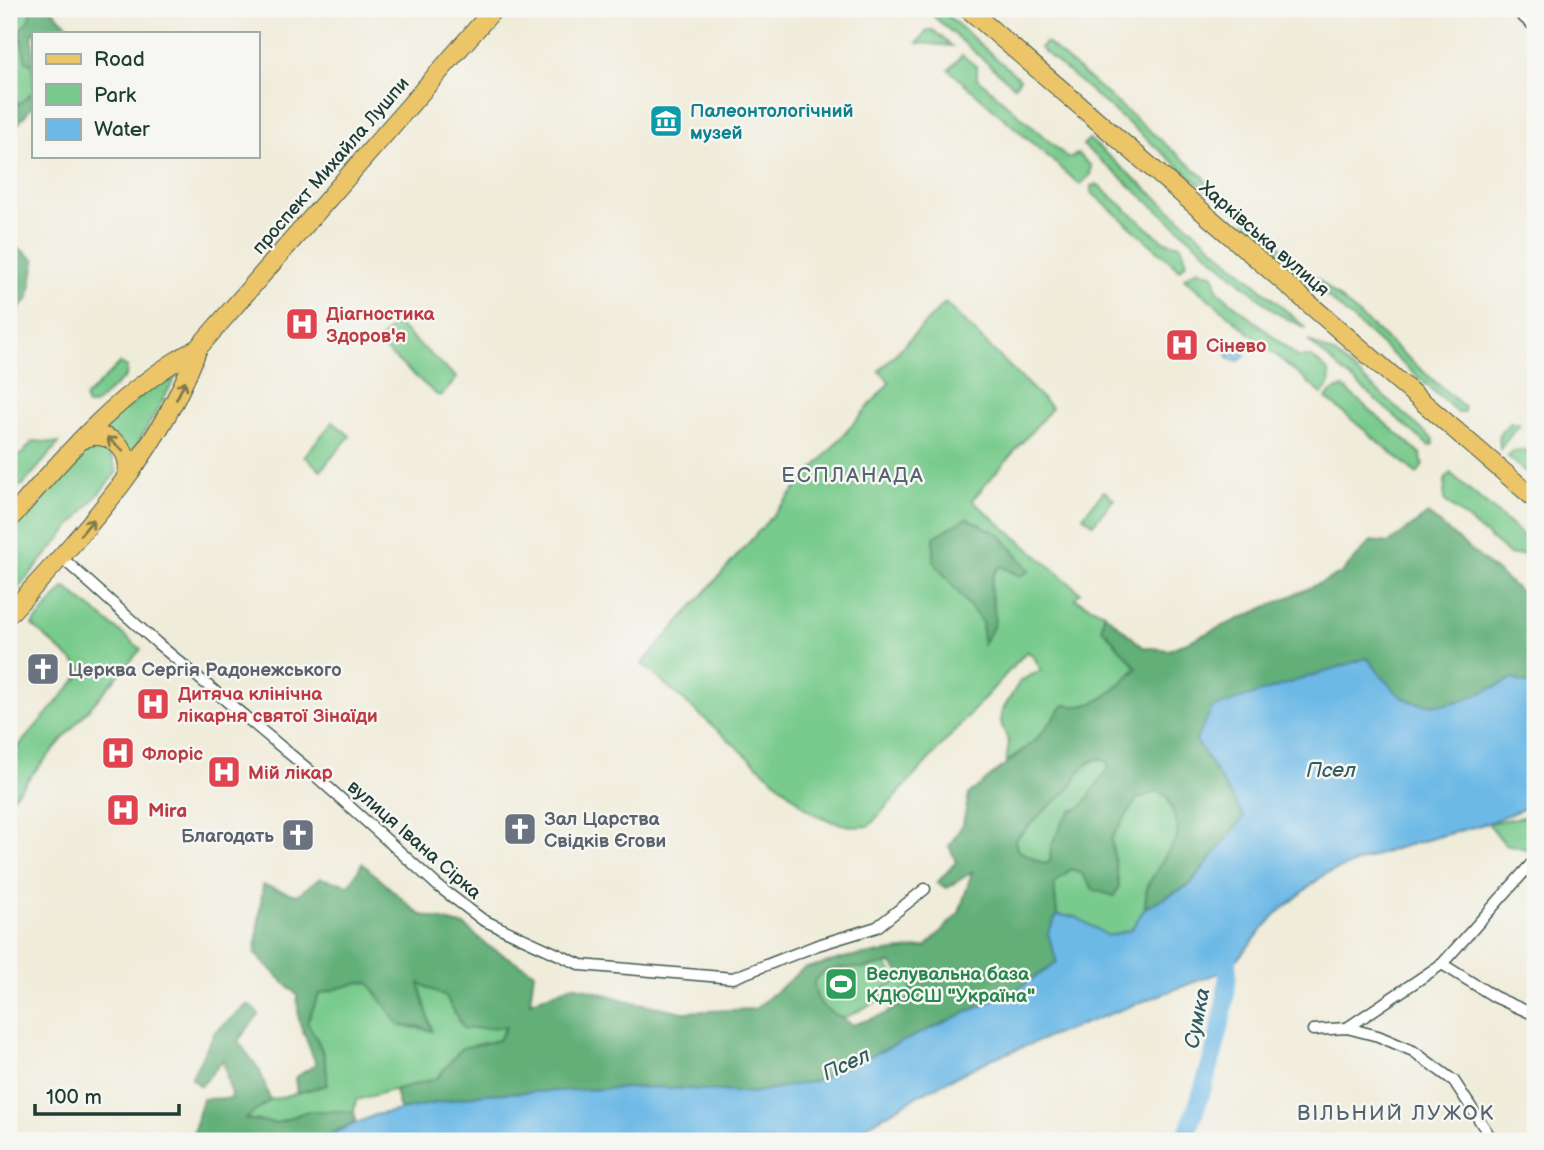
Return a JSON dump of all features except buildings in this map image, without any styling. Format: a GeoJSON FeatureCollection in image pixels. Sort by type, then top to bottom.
{"type":"FeatureCollection","features":[{"type":"Feature","properties":{"kind":"main road","name":"проспект Михайла Лушпи"},"geometry":{"type":"LineString","coordinates":[[9,614],[124,482],[160,430],[198,348],[494,9]]}},
{"type":"Feature","properties":{"kind":"main road","name":"Харківська вулиця"},"geometry":{"type":"LineString","coordinates":[[968,9],[1535,499]]}},
{"type":"Feature","properties":{"kind":"main road","name":"проспект Михайла Лушпи"},"geometry":{"type":"LineString","coordinates":[[9,520],[99,418],[142,382],[198,348]]}},
{"type":"Feature","properties":{"kind":"main road"},"geometry":{"type":"LineString","coordinates":[[76,443],[94,435],[113,439],[126,454],[128,473],[124,482]]}},
{"type":"Feature","properties":{"kind":"street"},"geometry":{"type":"LineString","coordinates":[[1514,9],[1535,27]]}},
{"type":"Feature","properties":{"kind":"street","name":"вулиця Івана Сірка"},"geometry":{"type":"LineString","coordinates":[[61,556],[438,886],[483,920],[581,965],[733,978],[818,945],[877,926],[925,889]]}},
{"type":"Feature","properties":{"kind":"street"},"geometry":{"type":"LineString","coordinates":[[1347,1028],[1442,964],[1531,864],[1535,866]]}},
{"type":"Feature","properties":{"kind":"street"},"geometry":{"type":"LineString","coordinates":[[1442,964],[1495,997],[1535,1015]]}},
{"type":"Feature","properties":{"kind":"street"},"geometry":{"type":"LineString","coordinates":[[1313,1030],[1347,1028],[1378,1036],[1413,1052],[1454,1081],[1493,1141]]}},
{"type":"Feature","properties":{"kind":"green space"},"geometry":{"type":"Polygon","coordinates":[[[9,9],[51,9],[74,32],[32,32],[32,106],[9,135],[9,9]]]}},
{"type":"Feature","properties":{"kind":"green space"},"geometry":{"type":"Polygon","coordinates":[[[31,9],[51,9],[74,32],[32,32],[32,65],[26,61],[19,31],[30,19],[31,9]]]}},
{"type":"Feature","properties":{"kind":"green space"},"geometry":{"type":"Polygon","coordinates":[[[925,9],[940,9],[1020,79],[1014,86],[925,9]]]}},
{"type":"Feature","properties":{"kind":"green space"},"geometry":{"type":"Polygon","coordinates":[[[928,30],[933,30],[952,46],[917,43],[928,30]]]}},
{"type":"Feature","properties":{"kind":"green space"},"geometry":{"type":"Polygon","coordinates":[[[1046,42],[1204,177],[1212,195],[1040,48],[1046,42]]]}},
{"type":"Feature","properties":{"kind":"green space"},"geometry":{"type":"Polygon","coordinates":[[[962,55],[977,67],[977,78],[1068,158],[1078,154],[1091,166],[1090,175],[1080,185],[949,70],[962,55]]]}},
{"type":"Feature","properties":{"kind":"green space"},"geometry":{"type":"Polygon","coordinates":[[[9,86],[18,105],[32,93],[32,106],[9,135],[9,86]]]}},
{"type":"Feature","properties":{"kind":"green space"},"geometry":{"type":"Polygon","coordinates":[[[1089,139],[1306,328],[1276,313],[1083,145],[1089,139]]]}},
{"type":"Feature","properties":{"kind":"green space"},"geometry":{"type":"Polygon","coordinates":[[[1097,184],[1163,241],[1181,245],[1187,262],[1180,270],[1091,192],[1091,186],[1097,184]]]}},
{"type":"Feature","properties":{"kind":"green space"},"geometry":{"type":"Polygon","coordinates":[[[1241,212],[1464,407],[1464,412],[1458,413],[1250,228],[1241,212]]]}},
{"type":"Feature","properties":{"kind":"green space"},"geometry":{"type":"Polygon","coordinates":[[[9,241],[35,260],[29,298],[9,320],[9,241]]]}},
{"type":"Feature","properties":{"kind":"green space"},"geometry":{"type":"Polygon","coordinates":[[[1198,269],[1214,275],[1218,291],[1298,357],[1312,357],[1329,372],[1330,384],[1322,394],[1184,278],[1198,269]]]}},
{"type":"Feature","properties":{"kind":"green space"},"geometry":{"type":"Polygon","coordinates":[[[945,303],[1052,408],[972,500],[1080,592],[1075,599],[1104,613],[1102,628],[1137,667],[1113,691],[1096,702],[1064,705],[1037,739],[1006,762],[1009,743],[1001,723],[1002,711],[1020,681],[1041,670],[1027,651],[869,826],[855,827],[812,813],[642,664],[890,382],[879,371],[945,303]]]}},
{"type":"Feature","properties":{"kind":"green space"},"geometry":{"type":"Polygon","coordinates":[[[395,323],[457,378],[441,396],[377,343],[395,323]]]}},
{"type":"Feature","properties":{"kind":"green space"},"geometry":{"type":"Polygon","coordinates":[[[1308,341],[1335,354],[1434,440],[1433,445],[1429,446],[1308,341]]]}},
{"type":"Feature","properties":{"kind":"green space"},"geometry":{"type":"Polygon","coordinates":[[[120,363],[127,367],[126,376],[94,405],[87,405],[85,398],[120,363]]]}},
{"type":"Feature","properties":{"kind":"green space"},"geometry":{"type":"Polygon","coordinates":[[[173,370],[177,375],[132,454],[101,428],[173,370]]]}},
{"type":"Feature","properties":{"kind":"green space"},"geometry":{"type":"Polygon","coordinates":[[[1343,387],[1420,453],[1423,465],[1417,474],[1326,398],[1331,392],[1343,387]]]}},
{"type":"Feature","properties":{"kind":"green space"},"geometry":{"type":"Polygon","coordinates":[[[333,422],[350,436],[321,470],[304,456],[333,422]]]}},
{"type":"Feature","properties":{"kind":"green space"},"geometry":{"type":"Polygon","coordinates":[[[1510,423],[1520,423],[1500,449],[1499,434],[1510,423]]]}},
{"type":"Feature","properties":{"kind":"green space"},"geometry":{"type":"Polygon","coordinates":[[[33,441],[59,443],[23,485],[9,490],[9,460],[22,454],[33,441]]]}},
{"type":"Feature","properties":{"kind":"green space"},"geometry":{"type":"Polygon","coordinates":[[[88,445],[109,451],[117,472],[9,599],[9,535],[88,445]]]}},
{"type":"Feature","properties":{"kind":"green space"},"geometry":{"type":"Polygon","coordinates":[[[1524,450],[1535,460],[1535,480],[1507,456],[1512,451],[1524,450]]]}},
{"type":"Feature","properties":{"kind":"green space"},"geometry":{"type":"Polygon","coordinates":[[[1450,473],[1525,537],[1528,544],[1524,554],[1510,555],[1444,500],[1445,480],[1450,473]]]}},
{"type":"Feature","properties":{"kind":"green space"},"geometry":{"type":"Polygon","coordinates":[[[1104,491],[1114,499],[1093,524],[1083,516],[1104,491]]]}},
{"type":"Feature","properties":{"kind":"green space"},"geometry":{"type":"Polygon","coordinates":[[[1428,514],[1535,604],[1535,686],[1512,679],[1460,701],[1432,705],[1418,703],[1404,698],[1394,690],[1367,658],[1196,740],[1244,817],[1189,885],[1145,908],[1147,886],[1177,837],[1178,827],[1167,796],[1157,791],[1137,799],[1111,839],[1119,886],[1114,896],[1094,890],[1081,873],[1071,869],[1054,884],[1057,915],[1048,933],[1057,963],[1014,991],[815,1081],[752,1093],[653,1087],[484,1094],[400,1110],[395,1091],[437,1078],[462,1048],[499,1040],[506,1027],[464,1029],[446,997],[419,983],[432,1031],[417,1026],[400,1026],[369,983],[360,982],[319,994],[307,1023],[323,1052],[327,1085],[297,1093],[295,1078],[316,1064],[299,1021],[297,995],[255,954],[263,885],[297,895],[320,878],[350,885],[362,863],[419,914],[465,926],[488,946],[534,972],[530,1002],[573,985],[628,1001],[684,1012],[755,1009],[803,969],[848,957],[926,947],[959,913],[972,872],[947,888],[937,883],[956,862],[949,846],[963,824],[969,794],[1037,739],[1064,705],[1096,702],[1113,691],[1137,668],[1102,628],[1104,613],[1143,647],[1169,650],[1341,574],[1371,541],[1389,543],[1428,514]],[[1101,758],[1086,765],[1068,790],[1015,840],[1017,850],[1044,864],[1050,862],[1051,846],[1062,823],[1071,811],[1082,807],[1110,765],[1101,758]],[[891,963],[865,968],[834,968],[824,972],[814,981],[818,999],[826,1009],[852,1025],[886,1014],[910,997],[912,985],[891,963]]]}},
{"type":"Feature","properties":{"kind":"green space"},"geometry":{"type":"Polygon","coordinates":[[[967,518],[1001,535],[1030,571],[1020,576],[1000,566],[994,574],[991,588],[994,624],[983,644],[982,622],[933,561],[934,537],[967,518]]]}},
{"type":"Feature","properties":{"kind":"green space"},"geometry":{"type":"Polygon","coordinates":[[[65,587],[141,649],[9,801],[9,757],[84,671],[32,625],[65,587]]]}},
{"type":"Feature","properties":{"kind":"green space"},"geometry":{"type":"Polygon","coordinates":[[[1101,758],[1110,765],[1082,807],[1071,811],[1051,846],[1050,862],[1044,864],[1017,850],[1015,840],[1068,790],[1086,765],[1101,758]]]}},
{"type":"Feature","properties":{"kind":"green space"},"geometry":{"type":"Polygon","coordinates":[[[1157,791],[1167,796],[1178,826],[1177,837],[1147,886],[1145,908],[1131,930],[1108,936],[1076,917],[1057,915],[1054,884],[1071,869],[1081,873],[1094,890],[1119,886],[1111,839],[1137,799],[1157,791]]]}},
{"type":"Feature","properties":{"kind":"green space"},"geometry":{"type":"Polygon","coordinates":[[[1535,815],[1535,851],[1505,844],[1488,823],[1535,815]]]}},
{"type":"Feature","properties":{"kind":"green space","name":"Веслувальна база КДЮСШ \"Україна\""},"geometry":{"type":"Polygon","coordinates":[[[878,952],[896,979],[882,990],[910,973],[919,987],[889,1005],[881,993],[880,1000],[840,1020],[828,1011],[804,1027],[807,974],[878,952]]]}},
{"type":"Feature","properties":{"kind":"green space"},"geometry":{"type":"Polygon","coordinates":[[[360,982],[369,983],[400,1026],[432,1030],[418,982],[446,997],[464,1029],[506,1026],[499,1040],[462,1048],[437,1078],[356,1100],[354,1111],[308,1111],[276,1123],[244,1119],[270,1100],[327,1085],[323,1052],[307,1023],[319,994],[360,982]]]}},
{"type":"Feature","properties":{"kind":"green space"},"geometry":{"type":"Polygon","coordinates":[[[248,1004],[259,1014],[238,1041],[260,1071],[270,1100],[245,1119],[276,1123],[308,1111],[354,1111],[355,1122],[315,1141],[191,1141],[203,1099],[232,1098],[223,1060],[201,1086],[191,1078],[215,1032],[248,1004]]]}},
{"type":"Feature","properties":{"kind":"water"},"geometry":{"type":"Polygon","coordinates":[[[1232,343],[1240,343],[1245,352],[1243,359],[1232,361],[1227,356],[1227,348],[1232,343]]]}},
{"type":"Feature","properties":{"kind":"water","name":"Псел"},"geometry":{"type":"Polygon","coordinates":[[[1367,658],[1394,690],[1404,698],[1418,703],[1432,705],[1460,701],[1512,679],[1535,686],[1535,804],[1488,823],[1394,849],[1325,874],[1275,915],[1229,969],[991,1059],[921,1094],[860,1130],[828,1141],[315,1141],[375,1115],[484,1094],[653,1087],[752,1093],[815,1081],[1014,991],[1057,963],[1048,933],[1057,915],[1076,917],[1108,936],[1131,930],[1145,908],[1190,885],[1244,817],[1196,740],[1212,708],[1367,658]]]}},
{"type":"Feature","properties":{"kind":"waterway","name":"Сумка"},"geometry":{"type":"LineString","coordinates":[[1184,1141],[1201,1095],[1221,1022],[1228,972],[1228,948]]}},
{"type":"Feature","properties":{"kind":"place","name":"Палеонтологічний музей"},"geometry":{"type":"Point","coordinates":[666,121]}},
{"type":"Feature","properties":{"kind":"place","name":"Діагностика Здоров'я"},"geometry":{"type":"Point","coordinates":[302,324]}},
{"type":"Feature","properties":{"kind":"place","name":"Сінево"},"geometry":{"type":"Point","coordinates":[1182,345]}},
{"type":"Feature","properties":{"kind":"place","name":"Церква Сергія Радонежського"},"geometry":{"type":"Point","coordinates":[43,669]}},
{"type":"Feature","properties":{"kind":"place","name":"Дитяча клінічна лікарня святої Зінаїди"},"geometry":{"type":"Point","coordinates":[153,704]}},
{"type":"Feature","properties":{"kind":"place","name":"Флоріс"},"geometry":{"type":"Point","coordinates":[118,753]}},
{"type":"Feature","properties":{"kind":"place","name":"Мій лікар"},"geometry":{"type":"Point","coordinates":[224,772]}},
{"type":"Feature","properties":{"kind":"place","name":"Mira"},"geometry":{"type":"Point","coordinates":[123,810]}},
{"type":"Feature","properties":{"kind":"place","name":"Зал Царства Свідків Єгови"},"geometry":{"type":"Point","coordinates":[520,829]}},
{"type":"Feature","properties":{"kind":"place","name":"Благодать"},"geometry":{"type":"Point","coordinates":[298,835]}},
{"type":"Feature","properties":{"kind":"place","name":"Веслувальна база КДЮСШ \"Україна\""},"geometry":{"type":"Point","coordinates":[841,984]}},
{"type":"Feature","properties":{"kind":"district","name":"ЕСПЛАНАДА"},"geometry":{"type":"Point","coordinates":[853,475]}},
{"type":"Feature","properties":{"kind":"district","name":"ВІЛЬНИЙ ЛУЖОК"},"geometry":{"type":"Point","coordinates":[1396,1113]}}]}
